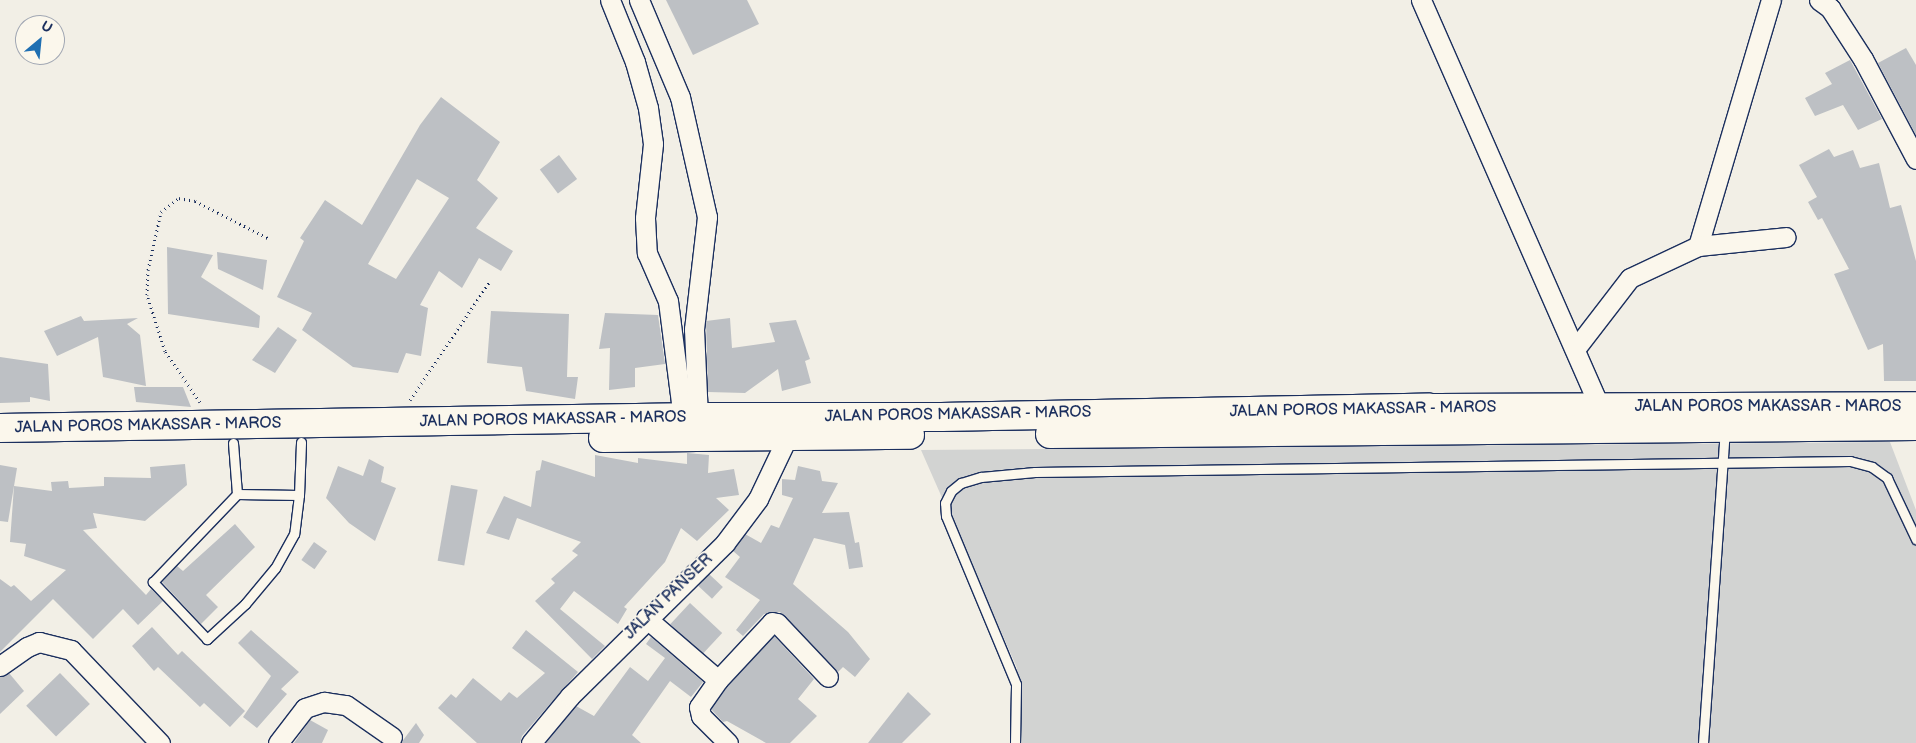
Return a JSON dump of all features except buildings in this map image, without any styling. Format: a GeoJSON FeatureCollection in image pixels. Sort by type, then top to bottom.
{"type":"FeatureCollection","features":[{"type":"Feature","properties":{"kind":"highway","name":"JALAN POROS MAKASSAR - MAROS"},"geometry":{"type":"LineString","coordinates":[[0,428],[224,434],[301,442],[787,438],[1471,419],[1600,408],[1916,406]]}},
{"type":"Feature","properties":{"kind":"highway","name":"JALAN POROS MAKASSAR - MAROS"},"geometry":{"type":"LineString","coordinates":[[0,446],[395,423],[691,417],[1471,419],[1725,428],[1916,426]]}},
{"type":"Feature","properties":{"kind":"street"},"geometry":{"type":"LineString","coordinates":[[610,0],[635,62],[648,108],[653,144],[645,218],[647,253],[668,301],[691,417]]}},
{"type":"Feature","properties":{"kind":"street"},"geometry":{"type":"LineString","coordinates":[[639,0],[680,97],[707,217],[694,329],[691,417]]}},
{"type":"Feature","properties":{"kind":"street"},"geometry":{"type":"LineString","coordinates":[[1421,0],[1576,348],[1600,408]]}},
{"type":"Feature","properties":{"kind":"street"},"geometry":{"type":"LineString","coordinates":[[1698,246],[1771,0]]}},
{"type":"Feature","properties":{"kind":"street"},"geometry":{"type":"LineString","coordinates":[[1819,0],[1830,8],[1863,59],[1916,159]]}},
{"type":"Feature","properties":{"kind":"street"},"geometry":{"type":"LineString","coordinates":[[1576,348],[1624,282],[1698,246],[1786,237]]}},
{"type":"Feature","properties":{"kind":"street","name":"JALAN PANSER"},"geometry":{"type":"LineString","coordinates":[[531,743],[570,696],[646,618],[725,543],[746,519],[787,438]]}},
{"type":"Feature","properties":{"kind":"street"},"geometry":{"type":"LineString","coordinates":[[646,618],[718,680]]}},
{"type":"Feature","properties":{"kind":"street"},"geometry":{"type":"LineString","coordinates":[[728,743],[701,716],[699,707],[718,680],[772,622],[777,624],[828,677]]}},
{"type":"Feature","properties":{"kind":"street"},"geometry":{"type":"LineString","coordinates":[[0,666],[27,647],[39,642],[71,650],[160,743]]}},
{"type":"Feature","properties":{"kind":"street"},"geometry":{"type":"LineString","coordinates":[[278,743],[305,708],[324,702],[346,705],[392,738]]}},
{"type":"Feature","properties":{"kind":"lane"},"geometry":{"type":"LineString","coordinates":[[1703,743],[1726,463],[1725,428]]}},
{"type":"Feature","properties":{"kind":"lane"},"geometry":{"type":"LineString","coordinates":[[224,434],[237,494]]}},
{"type":"Feature","properties":{"kind":"lane"},"geometry":{"type":"LineString","coordinates":[[299,495],[237,494],[153,582],[207,639],[245,604],[275,568],[294,534],[299,495],[301,442]]}},
{"type":"Feature","properties":{"kind":"lane"},"geometry":{"type":"LineString","coordinates":[[1015,743],[1018,712],[1012,670],[946,516],[945,503],[961,483],[981,477],[1035,472],[1850,461],[1872,467],[1887,478],[1916,539]]}},
{"type":"Feature","properties":{"kind":"path"},"geometry":{"type":"LineString","coordinates":[[224,434],[165,351],[154,322],[148,295],[148,270],[157,222],[160,212],[180,198],[195,201],[268,238]]}},
{"type":"Feature","properties":{"kind":"path"},"geometry":{"type":"LineString","coordinates":[[395,423],[490,281]]}},
{"type":"Feature","properties":{"kind":"shaded area"},"geometry":{"type":"Polygon","coordinates":[[[1890,442],[1916,510],[1916,743],[1018,743],[1017,668],[921,450],[1890,442]]]}}]}
